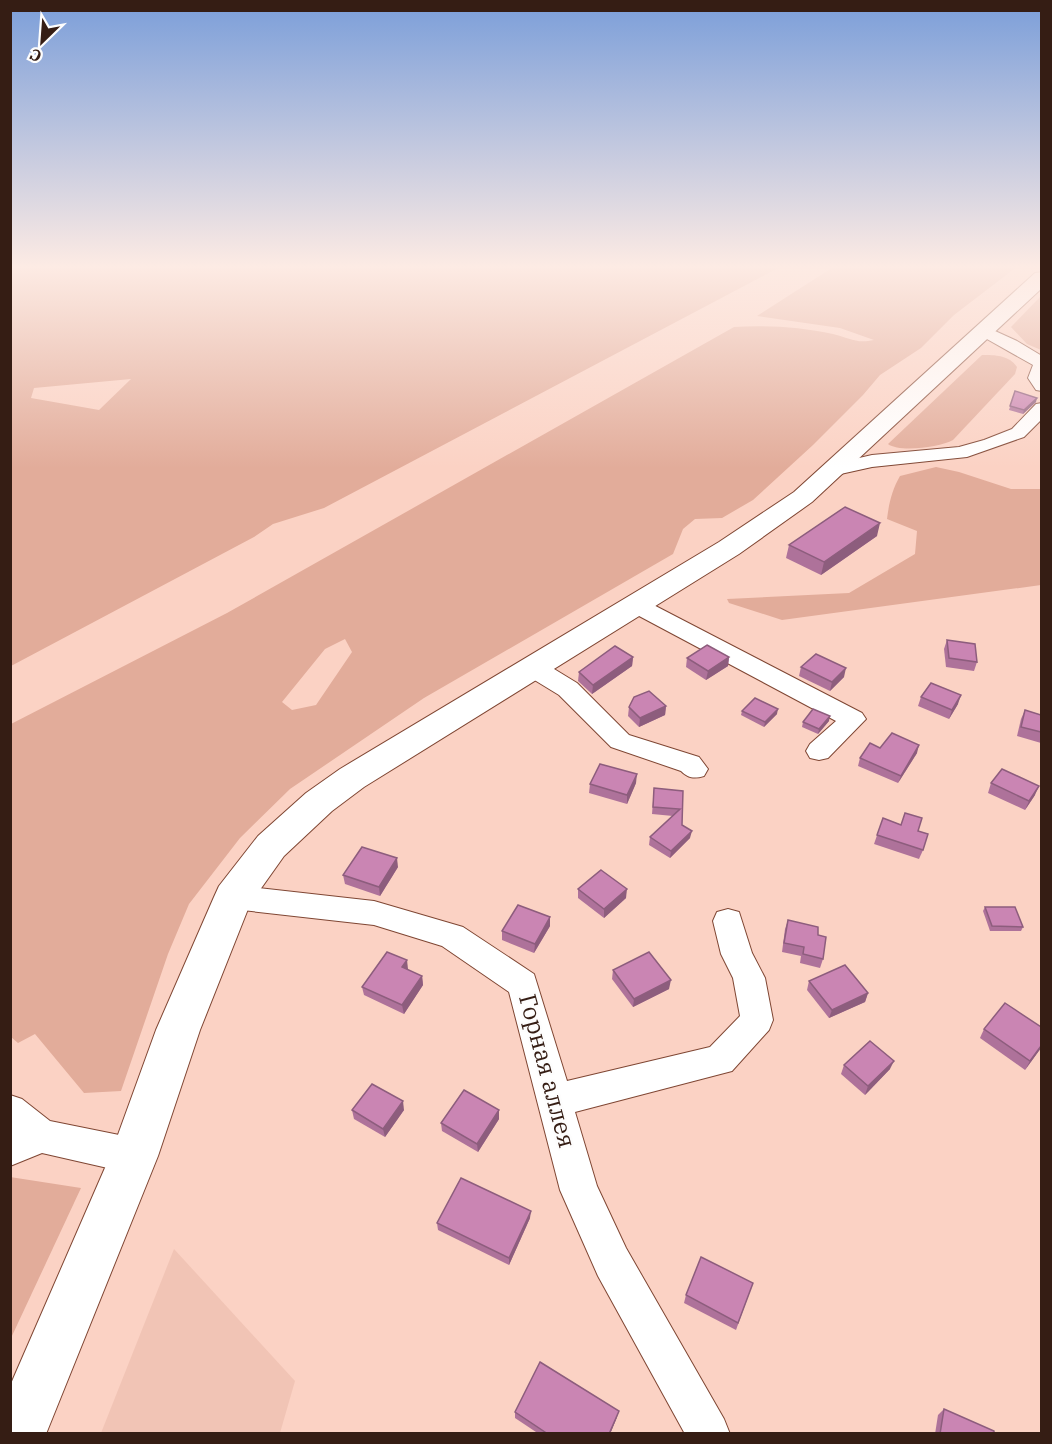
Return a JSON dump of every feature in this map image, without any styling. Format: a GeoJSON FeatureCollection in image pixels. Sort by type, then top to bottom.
{"type":"FeatureCollection","features":[{"type":"Feature","properties":{"kind":"main road"},"geometry":{"type":"LineString","coordinates":[[18,1434],[134,1156],[178,1030],[233,897],[270,846],[319,802],[352,778],[769,522],[836,470],[981,333]]}},
{"type":"Feature","properties":{"kind":"street"},"geometry":{"type":"LineString","coordinates":[[989,333],[1041,363],[1036,378],[1041,386]]}},
{"type":"Feature","properties":{"kind":"street"},"geometry":{"type":"LineString","coordinates":[[836,470],[872,461],[960,453],[991,444],[1018,433],[1041,408]]}},
{"type":"Feature","properties":{"kind":"street"},"geometry":{"type":"LineString","coordinates":[[634,604],[853,719],[819,751]]}},
{"type":"Feature","properties":{"kind":"street"},"geometry":{"type":"LineString","coordinates":[[532,667],[568,689],[620,741],[690,764],[694,769]]}},
{"type":"Feature","properties":{"kind":"street","name":"Горная аллея"},"geometry":{"type":"LineString","coordinates":[[233,897],[374,913],[452,936],[523,984],[579,1190],[653,1338],[709,1434]]}},
{"type":"Feature","properties":{"kind":"street"},"geometry":{"type":"LineString","coordinates":[[556,1100],[720,1060],[757,1020],[749,978],[737,954],[728,921]]}},
{"type":"Feature","properties":{"kind":"street"},"geometry":{"type":"LineString","coordinates":[[10,1111],[26,1143],[134,1156]]}},
{"type":"Feature","properties":{"kind":"shaded area"},"geometry":{"type":"Polygon","coordinates":[[[11,333],[654,333],[324,508],[273,524],[254,537],[11,666],[11,333]],[[131,379],[34,388],[31,398],[99,410],[131,379]]]}},
{"type":"Feature","properties":{"kind":"shaded area"},"geometry":{"type":"Polygon","coordinates":[[[723,333],[829,333],[858,341],[874,340],[855,333],[936,333],[921,348],[880,375],[813,445],[753,500],[722,518],[695,519],[683,529],[673,554],[424,698],[290,789],[240,838],[189,904],[168,954],[121,1091],[84,1093],[35,1034],[18,1043],[11,1037],[11,724],[227,613],[723,333]],[[345,639],[325,649],[282,702],[292,710],[316,705],[352,652],[345,639]]]}},
{"type":"Feature","properties":{"kind":"shaded area"},"geometry":{"type":"Polygon","coordinates":[[[1017,333],[1041,333],[1041,350],[1027,344],[1017,333]]]}},
{"type":"Feature","properties":{"kind":"shaded area"},"geometry":{"type":"Polygon","coordinates":[[[982,355],[1010,360],[1017,367],[1015,374],[953,440],[939,445],[910,449],[888,444],[982,355]]]}},
{"type":"Feature","properties":{"kind":"shaded area"},"geometry":{"type":"Polygon","coordinates":[[[936,467],[1011,489],[1041,489],[1041,585],[782,620],[729,603],[727,599],[849,593],[915,554],[917,531],[887,519],[890,502],[900,476],[936,467]]]}},
{"type":"Feature","properties":{"kind":"shaded area"},"geometry":{"type":"Polygon","coordinates":[[[10,1177],[81,1188],[11,1338],[10,1338],[10,1177]]]}},
{"type":"Feature","properties":{"kind":"shaded area"},"geometry":{"type":"Polygon","coordinates":[[[174,1249],[295,1381],[280,1433],[101,1433],[174,1249]]]}},
{"type":"Feature","properties":{"kind":"building"},"geometry":{"type":"Polygon","coordinates":[[[1015,391],[1037,398],[1024,410],[1010,406],[1015,391]]]}},
{"type":"Feature","properties":{"kind":"building"},"geometry":{"type":"Polygon","coordinates":[[[845,507],[880,523],[824,562],[789,545],[845,507]]]}},
{"type":"Feature","properties":{"kind":"building"},"geometry":{"type":"Polygon","coordinates":[[[947,640],[975,644],[977,662],[949,658],[947,640]]]}},
{"type":"Feature","properties":{"kind":"building"},"geometry":{"type":"Polygon","coordinates":[[[707,645],[729,657],[708,671],[687,658],[707,645]]]}},
{"type":"Feature","properties":{"kind":"building"},"geometry":{"type":"Polygon","coordinates":[[[615,646],[633,657],[593,685],[579,672],[615,646]]]}},
{"type":"Feature","properties":{"kind":"building"},"geometry":{"type":"Polygon","coordinates":[[[816,654],[846,668],[832,682],[801,667],[816,654]]]}},
{"type":"Feature","properties":{"kind":"building"},"geometry":{"type":"Polygon","coordinates":[[[931,683],[961,695],[952,710],[921,697],[931,683]]]}},
{"type":"Feature","properties":{"kind":"building"},"geometry":{"type":"Polygon","coordinates":[[[649,691],[666,706],[640,718],[629,707],[634,697],[649,691]]]}},
{"type":"Feature","properties":{"kind":"building"},"geometry":{"type":"Polygon","coordinates":[[[755,698],[778,709],[765,722],[742,711],[755,698]]]}},
{"type":"Feature","properties":{"kind":"building"},"geometry":{"type":"Polygon","coordinates":[[[813,709],[830,716],[819,729],[803,722],[813,709]]]}},
{"type":"Feature","properties":{"kind":"building"},"geometry":{"type":"Polygon","coordinates":[[[1025,710],[1041,715],[1041,732],[1021,727],[1025,710]]]}},
{"type":"Feature","properties":{"kind":"building"},"geometry":{"type":"Polygon","coordinates":[[[892,733],[919,745],[901,776],[860,758],[870,743],[880,748],[892,733]]]}},
{"type":"Feature","properties":{"kind":"building"},"geometry":{"type":"Polygon","coordinates":[[[600,764],[637,774],[627,795],[590,784],[600,764]]]}},
{"type":"Feature","properties":{"kind":"building"},"geometry":{"type":"Polygon","coordinates":[[[1002,769],[1039,786],[1029,801],[991,783],[1002,769]]]}},
{"type":"Feature","properties":{"kind":"building"},"geometry":{"type":"Polygon","coordinates":[[[654,788],[683,791],[682,825],[692,831],[671,851],[650,837],[680,809],[653,807],[654,788]]]}},
{"type":"Feature","properties":{"kind":"building"},"geometry":{"type":"Polygon","coordinates":[[[905,813],[922,818],[918,831],[928,834],[923,850],[877,835],[883,818],[901,825],[905,813]]]}},
{"type":"Feature","properties":{"kind":"building"},"geometry":{"type":"Polygon","coordinates":[[[362,847],[397,858],[379,887],[343,875],[362,847]]]}},
{"type":"Feature","properties":{"kind":"building"},"geometry":{"type":"Polygon","coordinates":[[[601,870],[627,889],[604,909],[578,889],[601,870]]]}},
{"type":"Feature","properties":{"kind":"building"},"geometry":{"type":"Polygon","coordinates":[[[518,905],[550,917],[535,944],[502,931],[518,905]]]}},
{"type":"Feature","properties":{"kind":"building"},"geometry":{"type":"Polygon","coordinates":[[[985,907],[1015,907],[1023,927],[992,926],[985,907]]]}},
{"type":"Feature","properties":{"kind":"building"},"geometry":{"type":"Polygon","coordinates":[[[788,920],[818,927],[818,935],[826,937],[823,959],[803,954],[804,947],[784,943],[788,920]]]}},
{"type":"Feature","properties":{"kind":"building"},"geometry":{"type":"Polygon","coordinates":[[[387,952],[407,960],[402,967],[422,976],[402,1005],[362,987],[387,952]]]}},
{"type":"Feature","properties":{"kind":"building"},"geometry":{"type":"Polygon","coordinates":[[[649,952],[671,980],[634,999],[613,970],[649,952]]]}},
{"type":"Feature","properties":{"kind":"building"},"geometry":{"type":"Polygon","coordinates":[[[845,965],[868,993],[832,1010],[809,981],[845,965]]]}},
{"type":"Feature","properties":{"kind":"building"},"geometry":{"type":"Polygon","coordinates":[[[1005,1003],[1041,1027],[1041,1046],[1030,1061],[984,1029],[1005,1003]]]}},
{"type":"Feature","properties":{"kind":"building"},"geometry":{"type":"Polygon","coordinates":[[[870,1041],[894,1061],[868,1086],[844,1065],[870,1041]]]}},
{"type":"Feature","properties":{"kind":"building"},"geometry":{"type":"Polygon","coordinates":[[[372,1084],[403,1101],[383,1129],[352,1110],[372,1084]]]}},
{"type":"Feature","properties":{"kind":"building"},"geometry":{"type":"Polygon","coordinates":[[[464,1090],[499,1110],[477,1144],[441,1123],[464,1090]]]}},
{"type":"Feature","properties":{"kind":"building"},"geometry":{"type":"Polygon","coordinates":[[[461,1178],[531,1211],[509,1258],[437,1223],[461,1178]]]}},
{"type":"Feature","properties":{"kind":"building"},"geometry":{"type":"Polygon","coordinates":[[[701,1257],[753,1283],[738,1323],[686,1295],[701,1257]]]}},
{"type":"Feature","properties":{"kind":"building"},"geometry":{"type":"Polygon","coordinates":[[[540,1362],[619,1411],[609,1434],[548,1434],[515,1412],[540,1362]]]}},
{"type":"Feature","properties":{"kind":"building"},"geometry":{"type":"Polygon","coordinates":[[[944,1409],[994,1431],[994,1434],[940,1434],[944,1409]]]}}]}
